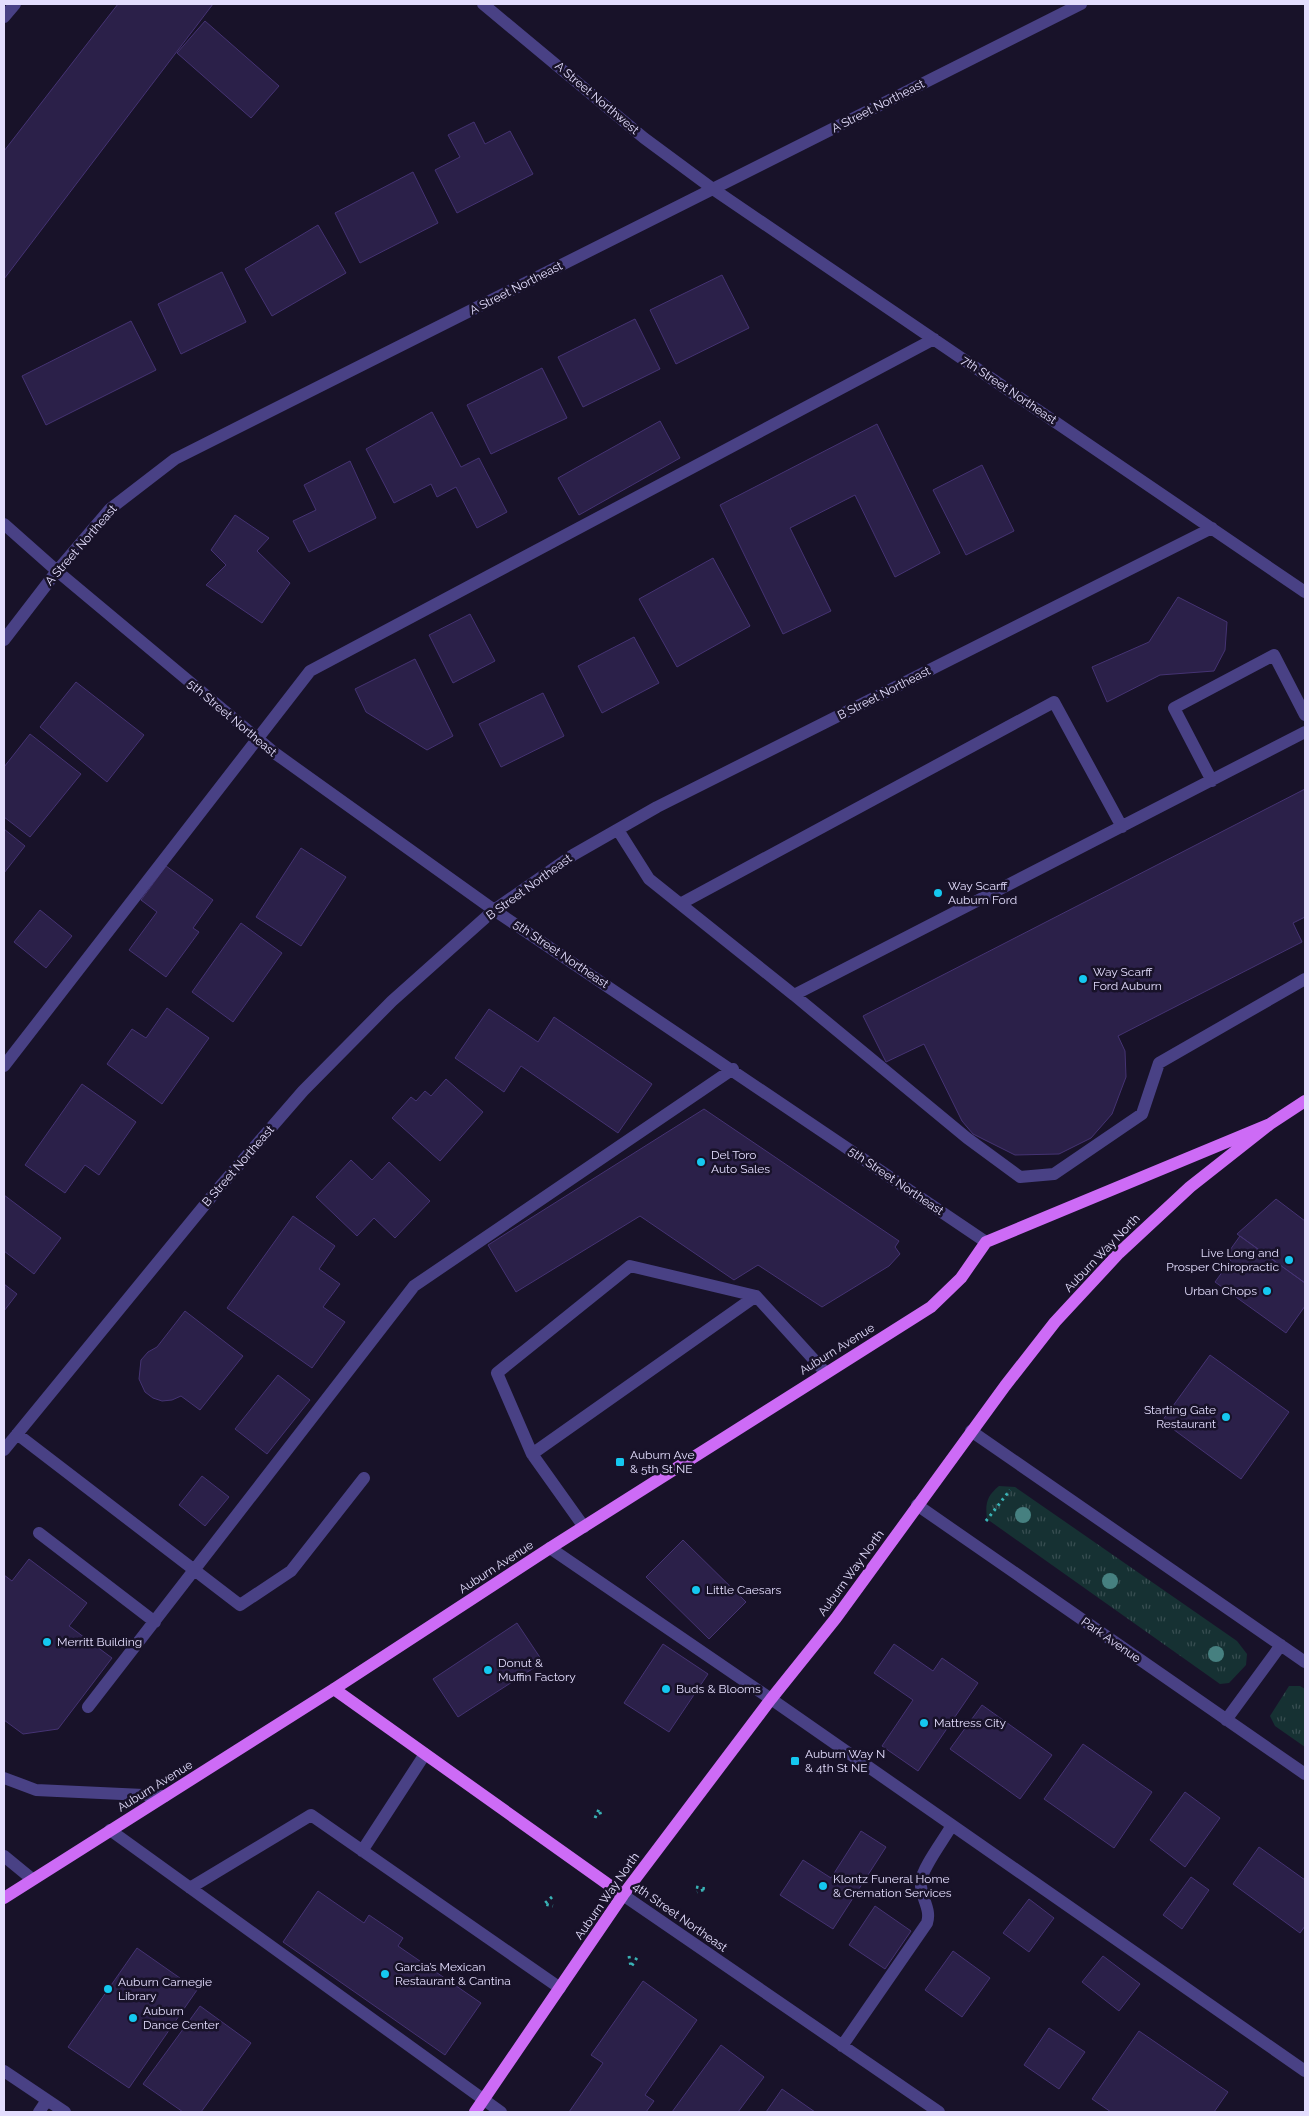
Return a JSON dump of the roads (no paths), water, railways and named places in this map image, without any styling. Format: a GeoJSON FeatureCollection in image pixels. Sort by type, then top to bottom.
{"type":"FeatureCollection","features":[{"type":"Feature","properties":{"kind":"main road","name":"Auburn Way North"},"geometry":{"type":"LineString","coordinates":[[475,2112],[623,1895],[771,1699],[836,1618],[1055,1322],[1119,1253],[1190,1187],[1270,1124],[1305,1101]]}},
{"type":"Feature","properties":{"kind":"main road"},"geometry":{"type":"LineString","coordinates":[[986,1242],[1270,1124]]}},
{"type":"Feature","properties":{"kind":"main road","name":"Auburn Avenue"},"geometry":{"type":"LineString","coordinates":[[4,1898],[32,1878],[334,1689],[584,1526],[931,1306],[961,1278],[986,1242]]}},
{"type":"Feature","properties":{"kind":"main road","name":"4th Street Northeast"},"geometry":{"type":"LineString","coordinates":[[334,1689],[623,1895]]}},
{"type":"Feature","properties":{"kind":"street"},"geometry":{"type":"LineString","coordinates":[[4,17],[15,4]]}},
{"type":"Feature","properties":{"kind":"street","name":"A Street Northwest"},"geometry":{"type":"LineString","coordinates":[[483,4],[644,138],[713,190]]}},
{"type":"Feature","properties":{"kind":"street","name":"A Street Northeast"},"geometry":{"type":"LineString","coordinates":[[4,640],[57,571],[110,509],[175,459],[1081,4]]}},
{"type":"Feature","properties":{"kind":"street","name":"7th Street Northeast"},"geometry":{"type":"LineString","coordinates":[[713,190],[1305,592]]}},
{"type":"Feature","properties":{"kind":"street"},"geometry":{"type":"LineString","coordinates":[[4,1066],[310,671],[934,339]]}},
{"type":"Feature","properties":{"kind":"street","name":"5th Street Northeast"},"geometry":{"type":"LineString","coordinates":[[4,524],[57,571],[276,754],[494,910],[733,1069],[986,1242]]}},
{"type":"Feature","properties":{"kind":"street","name":"B Street Northeast"},"geometry":{"type":"LineString","coordinates":[[4,1450],[216,1190],[303,1091],[392,1001],[494,910],[573,855],[666,803],[1212,528]]}},
{"type":"Feature","properties":{"kind":"street"},"geometry":{"type":"LineString","coordinates":[[1212,780],[1174,708],[1274,655],[1305,715]]}},
{"type":"Feature","properties":{"kind":"street"},"geometry":{"type":"LineString","coordinates":[[680,904],[1054,702],[1122,826]]}},
{"type":"Feature","properties":{"kind":"street"},"geometry":{"type":"LineString","coordinates":[[794,995],[1305,732]]}},
{"type":"Feature","properties":{"kind":"street"},"geometry":{"type":"LineString","coordinates":[[618,830],[649,879],[794,995],[967,1138],[1020,1178],[1054,1174],[1142,1114],[1158,1063],[1305,980]]}},
{"type":"Feature","properties":{"kind":"street"},"geometry":{"type":"LineString","coordinates":[[88,1707],[414,1286],[733,1069]]}},
{"type":"Feature","properties":{"kind":"street"},"geometry":{"type":"LineString","coordinates":[[584,1526],[532,1454],[497,1373],[630,1266],[756,1296],[826,1373]]}},
{"type":"Feature","properties":{"kind":"street"},"geometry":{"type":"LineString","coordinates":[[532,1454],[756,1296]]}},
{"type":"Feature","properties":{"kind":"street"},"geometry":{"type":"LineString","coordinates":[[972,1432],[1305,1662]]}},
{"type":"Feature","properties":{"kind":"street"},"geometry":{"type":"LineString","coordinates":[[17,1434],[240,1605],[291,1571],[364,1478]]}},
{"type":"Feature","properties":{"kind":"street","name":"Park Avenue"},"geometry":{"type":"LineString","coordinates":[[918,1505],[1305,1774]]}},
{"type":"Feature","properties":{"kind":"street"},"geometry":{"type":"LineString","coordinates":[[39,1533],[155,1622]]}},
{"type":"Feature","properties":{"kind":"street"},"geometry":{"type":"LineString","coordinates":[[550,1548],[771,1699],[1305,2071]]}},
{"type":"Feature","properties":{"kind":"street"},"geometry":{"type":"LineString","coordinates":[[1226,1720],[1281,1645]]}},
{"type":"Feature","properties":{"kind":"street"},"geometry":{"type":"LineString","coordinates":[[362,1850],[425,1754]]}},
{"type":"Feature","properties":{"kind":"street"},"geometry":{"type":"LineString","coordinates":[[4,1778],[36,1790],[165,1796]]}},
{"type":"Feature","properties":{"kind":"street"},"geometry":{"type":"LineString","coordinates":[[190,1888],[311,1815],[560,1988]]}},
{"type":"Feature","properties":{"kind":"street"},"geometry":{"type":"LineString","coordinates":[[842,2046],[927,1923],[929,1913],[921,1889],[922,1874],[952,1825]]}},
{"type":"Feature","properties":{"kind":"street"},"geometry":{"type":"LineString","coordinates":[[110,1830],[501,2112]]}},
{"type":"Feature","properties":{"kind":"street"},"geometry":{"type":"LineString","coordinates":[[4,1856],[32,1878]]}},
{"type":"Feature","properties":{"kind":"street","name":"4th Street Northeast"},"geometry":{"type":"LineString","coordinates":[[623,1895],[939,2112]]}},
{"type":"Feature","properties":{"kind":"street"},"geometry":{"type":"LineString","coordinates":[[4,2071],[65,2112]]}},
{"type":"Feature","properties":{"kind":"street"},"geometry":{"type":"LineString","coordinates":[[38,2112],[47,2100]]}},
{"type":"Feature","properties":{"kind":"place","name":"Way Scarff Auburn Ford"},"geometry":{"type":"Point","coordinates":[938,893]}},
{"type":"Feature","properties":{"kind":"place","name":"Way Scarff Ford Auburn"},"geometry":{"type":"Point","coordinates":[1083,979]}},
{"type":"Feature","properties":{"kind":"place","name":"Del Toro Auto Sales"},"geometry":{"type":"Point","coordinates":[701,1162]}},
{"type":"Feature","properties":{"kind":"place","name":"Live Long and Prosper Chiropractic"},"geometry":{"type":"Point","coordinates":[1289,1260]}},
{"type":"Feature","properties":{"kind":"place","name":"Urban Chops"},"geometry":{"type":"Point","coordinates":[1267,1291]}},
{"type":"Feature","properties":{"kind":"place","name":"Starting Gate Restaurant"},"geometry":{"type":"Point","coordinates":[1226,1417]}},
{"type":"Feature","properties":{"kind":"place","name":"Auburn Ave & 5th St NE"},"geometry":{"type":"Point","coordinates":[620,1462]}},
{"type":"Feature","properties":{"kind":"place","name":"Little Caesars"},"geometry":{"type":"Point","coordinates":[696,1590]}},
{"type":"Feature","properties":{"kind":"place","name":"Merritt Building"},"geometry":{"type":"Point","coordinates":[47,1642]}},
{"type":"Feature","properties":{"kind":"place","name":"Donut & Muffin Factory"},"geometry":{"type":"Point","coordinates":[488,1670]}},
{"type":"Feature","properties":{"kind":"place","name":"Buds & Blooms"},"geometry":{"type":"Point","coordinates":[666,1689]}},
{"type":"Feature","properties":{"kind":"place","name":"Mattress City"},"geometry":{"type":"Point","coordinates":[924,1723]}},
{"type":"Feature","properties":{"kind":"place","name":"Auburn Way N & 4th St NE"},"geometry":{"type":"Point","coordinates":[795,1761]}},
{"type":"Feature","properties":{"kind":"place","name":"Klontz Funeral Home & Cremation Services"},"geometry":{"type":"Point","coordinates":[823,1886]}},
{"type":"Feature","properties":{"kind":"place","name":"Garcia’s Mexican Restaurant & Cantina"},"geometry":{"type":"Point","coordinates":[385,1974]}},
{"type":"Feature","properties":{"kind":"place","name":"Auburn Carnegie Library"},"geometry":{"type":"Point","coordinates":[108,1989]}},
{"type":"Feature","properties":{"kind":"place","name":"Auburn Dance Center"},"geometry":{"type":"Point","coordinates":[133,2018]}}]}
